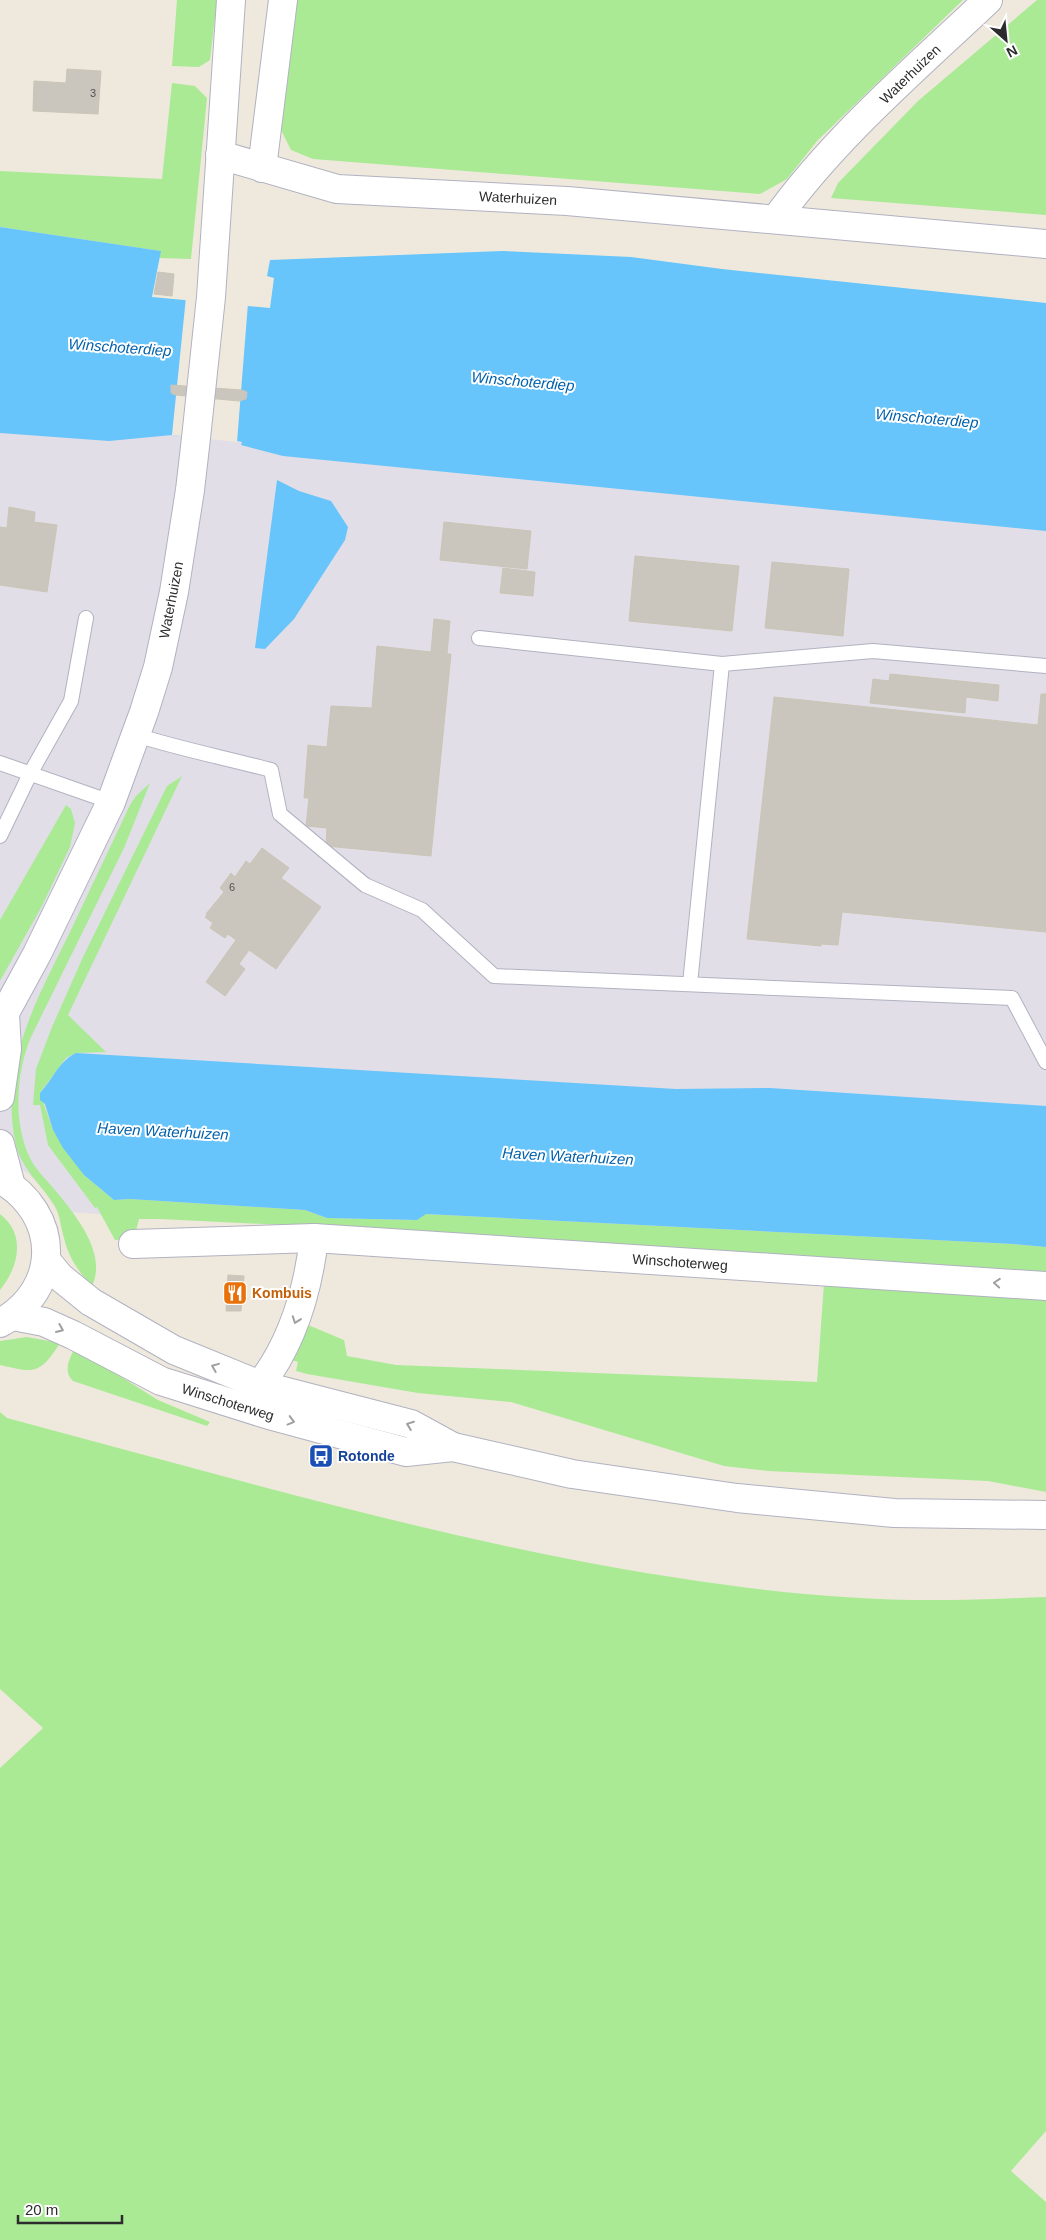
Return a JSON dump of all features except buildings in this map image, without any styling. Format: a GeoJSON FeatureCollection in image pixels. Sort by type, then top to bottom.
{"type":"FeatureCollection","features":[{"type":"Feature","properties":{"kind":"main road","name":"Waterhuizen"},"geometry":{"type":"LineString","coordinates":[[0,1097],[7,1049],[3,1018],[111,802],[136,736],[158,667],[174,592],[190,490],[211,297],[231,0]]}},
{"type":"Feature","properties":{"kind":"main road"},"geometry":{"type":"LineString","coordinates":[[262,168],[283,0]]}},
{"type":"Feature","properties":{"kind":"main road","name":"Waterhuizen"},"geometry":{"type":"LineString","coordinates":[[776,219],[801,184],[822,161],[988,0]]}},
{"type":"Feature","properties":{"kind":"main road","name":"Waterhuizen"},"geometry":{"type":"LineString","coordinates":[[220,155],[337,189],[567,201],[1046,244]]}},
{"type":"Feature","properties":{"kind":"main road"},"geometry":{"type":"LineString","coordinates":[[0,1144],[6,1182],[32,1205],[39,1218],[46,1245],[46,1260],[39,1286],[32,1298],[6,1320]]}},
{"type":"Feature","properties":{"kind":"main road","name":"Winschoterweg"},"geometry":{"type":"LineString","coordinates":[[260,1385],[284,1348],[295,1322],[309,1276],[314,1238]]}},
{"type":"Feature","properties":{"kind":"main road","name":"Winschoterweg"},"geometry":{"type":"LineString","coordinates":[[133,1244],[314,1238],[1046,1286]]}},
{"type":"Feature","properties":{"kind":"main road","name":"Winschoterweg"},"geometry":{"type":"LineString","coordinates":[[46,1260],[60,1276],[91,1302],[174,1350],[260,1385],[411,1424],[454,1447],[572,1474],[737,1498],[894,1512],[1046,1515]]}},
{"type":"Feature","properties":{"kind":"main road","name":"Winschoterweg"},"geometry":{"type":"LineString","coordinates":[[6,1320],[44,1322],[161,1381],[269,1415],[406,1452],[454,1447]]}},
{"type":"Feature","properties":{"kind":"lane"},"geometry":{"type":"LineString","coordinates":[[0,836],[30,774],[71,701],[86,618]]}},
{"type":"Feature","properties":{"kind":"lane"},"geometry":{"type":"LineString","coordinates":[[479,638],[722,664],[873,651],[1046,666]]}},
{"type":"Feature","properties":{"kind":"lane"},"geometry":{"type":"LineString","coordinates":[[690,984],[722,664]]}},
{"type":"Feature","properties":{"kind":"lane"},"geometry":{"type":"LineString","coordinates":[[136,736],[271,770],[280,814],[365,885],[422,910],[494,976],[1012,998],[1046,1062]]}},
{"type":"Feature","properties":{"kind":"lane"},"geometry":{"type":"LineString","coordinates":[[0,763],[111,802]]}},
{"type":"Feature","properties":{"kind":"shaded area"},"geometry":{"type":"Polygon","coordinates":[[[0,371],[1046,452],[1046,1261],[123,1216],[57,1211],[45,1192],[28,1173],[0,1160],[0,371]]]}},
{"type":"Feature","properties":{"kind":"green space"},"geometry":{"type":"Polygon","coordinates":[[[177,0],[217,0],[210,60],[199,67],[172,66],[177,0]]]}},
{"type":"Feature","properties":{"kind":"green space"},"geometry":{"type":"Polygon","coordinates":[[[296,0],[963,0],[817,141],[787,179],[760,194],[313,159],[291,150],[281,130],[296,0]]]}},
{"type":"Feature","properties":{"kind":"green space"},"geometry":{"type":"Polygon","coordinates":[[[1037,0],[1046,0],[1046,215],[831,198],[838,183],[918,101],[1037,0]]]}},
{"type":"Feature","properties":{"kind":"green space"},"geometry":{"type":"Polygon","coordinates":[[[172,83],[195,86],[207,98],[191,259],[160,258],[160,251],[0,227],[0,171],[162,179],[172,83]]]}},
{"type":"Feature","properties":{"kind":"green space"},"geometry":{"type":"Polygon","coordinates":[[[182,776],[68,1015],[106,1052],[76,1053],[66,1058],[40,1093],[53,1130],[84,1175],[114,1200],[130,1199],[305,1210],[327,1218],[417,1220],[425,1214],[1014,1244],[1046,1247],[1046,1276],[365,1229],[160,1219],[139,1219],[134,1239],[115,1240],[97,1207],[95,1208],[48,1145],[40,1105],[33,1105],[36,1069],[83,957],[167,786],[182,776]]]}},
{"type":"Feature","properties":{"kind":"green space"},"geometry":{"type":"Polygon","coordinates":[[[150,783],[124,848],[30,1039],[19,1083],[18,1099],[21,1130],[30,1158],[71,1210],[86,1234],[96,1260],[96,1273],[92,1286],[78,1270],[71,1258],[56,1208],[27,1168],[18,1151],[12,1112],[13,1085],[17,1058],[24,1032],[45,982],[130,805],[136,796],[150,783]]]}},
{"type":"Feature","properties":{"kind":"green space"},"geometry":{"type":"Polygon","coordinates":[[[66,805],[71,809],[75,823],[70,847],[42,906],[0,981],[0,920],[66,805]]]}},
{"type":"Feature","properties":{"kind":"green space"},"geometry":{"type":"Polygon","coordinates":[[[0,1214],[14,1232],[17,1241],[17,1252],[11,1272],[0,1290],[0,1214]]]}},
{"type":"Feature","properties":{"kind":"green space"},"geometry":{"type":"Polygon","coordinates":[[[824,1283],[1046,1299],[1046,1492],[988,1481],[768,1471],[724,1466],[511,1402],[418,1393],[307,1374],[296,1371],[298,1362],[288,1359],[308,1325],[344,1340],[347,1356],[396,1365],[817,1382],[824,1283]]]}},
{"type":"Feature","properties":{"kind":"green space"},"geometry":{"type":"Polygon","coordinates":[[[27,1337],[60,1343],[47,1361],[35,1369],[29,1370],[0,1365],[0,1341],[27,1337]]]}},
{"type":"Feature","properties":{"kind":"green space"},"geometry":{"type":"Polygon","coordinates":[[[75,1348],[158,1400],[210,1422],[207,1426],[73,1381],[68,1373],[68,1369],[69,1361],[75,1348]]]}},
{"type":"Feature","properties":{"kind":"green space"},"geometry":{"type":"Polygon","coordinates":[[[0,1412],[7,1418],[365,1513],[455,1535],[636,1571],[755,1589],[838,1597],[974,1600],[1046,1597],[1046,2131],[1011,2171],[1046,2202],[1046,2240],[0,2240],[0,1768],[43,1728],[0,1689],[0,1412]]]}},
{"type":"Feature","properties":{"kind":"water","name":"Winschoterdiep"},"geometry":{"type":"Polygon","coordinates":[[[0,227],[161,251],[152,297],[270,308],[274,278],[267,276],[270,260],[502,251],[631,257],[722,269],[1046,303],[1046,531],[283,456],[241,445],[242,442],[238,441],[172,435],[109,441],[0,433],[0,227]]]}},
{"type":"Feature","properties":{"kind":"water"},"geometry":{"type":"Polygon","coordinates":[[[277,480],[299,491],[331,501],[348,527],[345,540],[294,619],[265,649],[255,648],[277,480]]]}},
{"type":"Feature","properties":{"kind":"water","name":"Haven Waterhuizen"},"geometry":{"type":"Polygon","coordinates":[[[76,1053],[676,1089],[770,1088],[1046,1106],[1046,1247],[426,1214],[417,1220],[327,1218],[305,1210],[130,1199],[114,1200],[84,1175],[63,1148],[53,1130],[45,1104],[40,1100],[40,1093],[56,1071],[70,1056],[76,1053]]]}},
{"type":"Feature","properties":{"kind":"pier"},"geometry":{"type":"Polygon","coordinates":[[[186,297],[248,303],[237,442],[172,435],[186,297]]]}},
{"type":"Feature","properties":{"kind":"place","name":"Kombuis"},"geometry":{"type":"Point","coordinates":[235,1293]}},
{"type":"Feature","properties":{"kind":"place","name":"Rotonde"},"geometry":{"type":"Point","coordinates":[321,1456]}}]}
